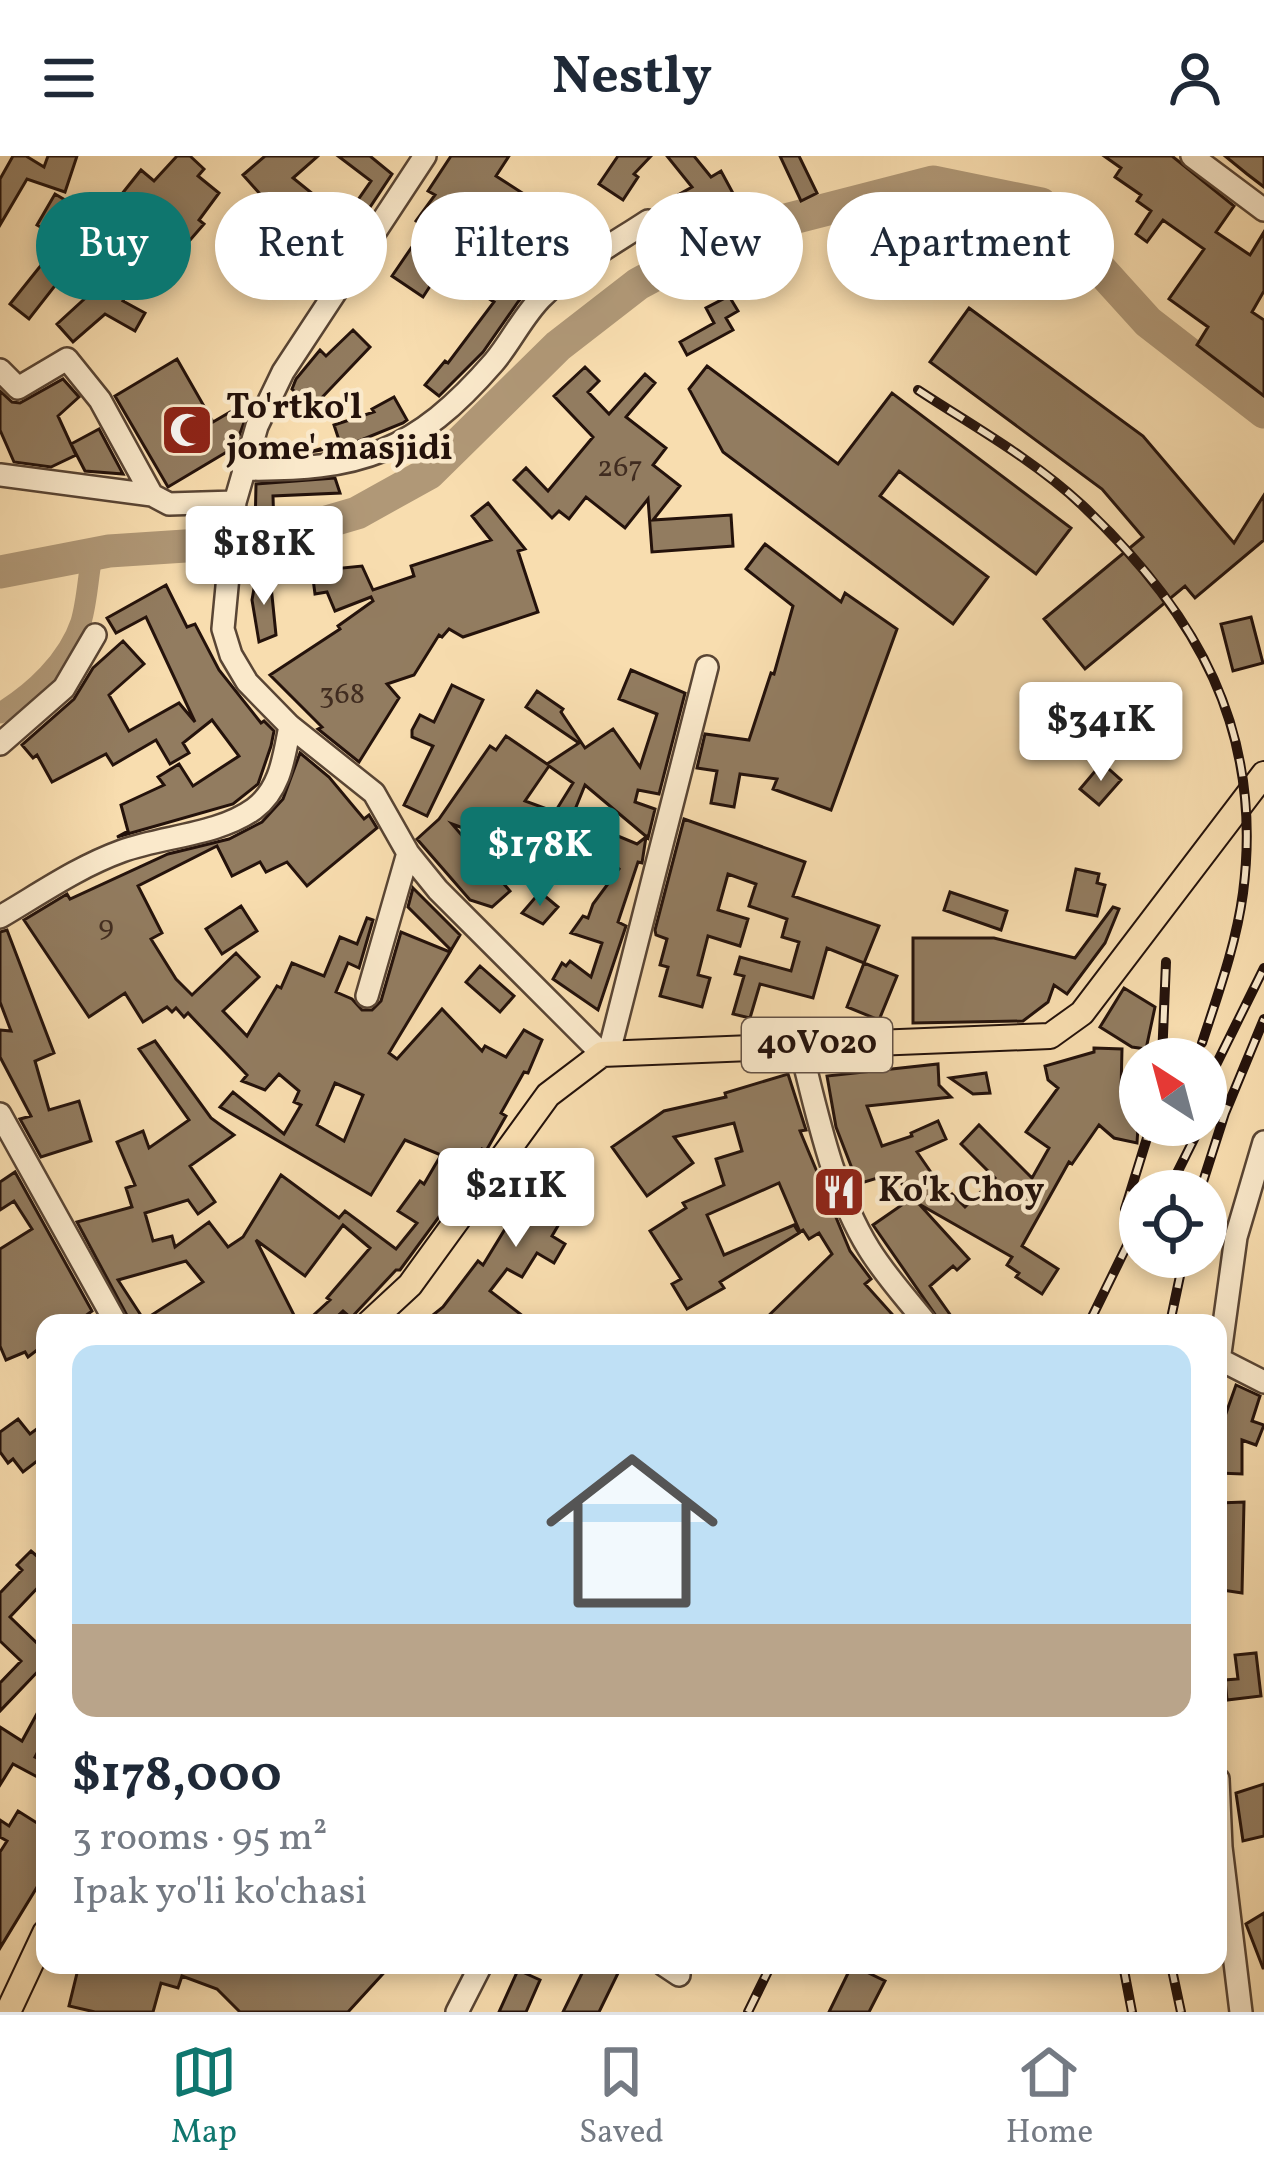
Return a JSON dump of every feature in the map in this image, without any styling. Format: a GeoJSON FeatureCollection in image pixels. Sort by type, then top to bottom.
{"type":"FeatureCollection","features":[{"type":"Feature","properties":{"kind":"main road","name":"40V020"},"geometry":{"type":"LineString","coordinates":[[606,1053],[1051,1036],[1082,1013],[1264,774]]}},
{"type":"Feature","properties":{"kind":"main road"},"geometry":{"type":"LineString","coordinates":[[379,1314],[410,1285],[548,1095],[606,1053]]}},
{"type":"Feature","properties":{"kind":"main road"},"geometry":{"type":"LineString","coordinates":[[14,2010],[36,1955]]}},
{"type":"Feature","properties":{"kind":"street"},"geometry":{"type":"LineString","coordinates":[[424,156],[283,372],[256,426],[235,502],[226,580],[223,629],[231,655],[248,682],[290,726],[374,793],[408,853],[438,890],[606,1053],[707,667]]}},
{"type":"Feature","properties":{"kind":"street"},"geometry":{"type":"LineString","coordinates":[[1192,156],[1264,210]]}},
{"type":"Feature","properties":{"kind":"street"},"geometry":{"type":"LineString","coordinates":[[243,469],[349,465],[394,447],[456,404],[496,360],[539,298],[636,229]]}},
{"type":"Feature","properties":{"kind":"street"},"geometry":{"type":"LineString","coordinates":[[0,370],[18,388],[67,358],[100,400],[152,495]]}},
{"type":"Feature","properties":{"kind":"street"},"geometry":{"type":"LineString","coordinates":[[0,476],[152,495],[169,503],[235,502]]}},
{"type":"Feature","properties":{"kind":"street"},"geometry":{"type":"LineString","coordinates":[[0,744],[64,688],[94,635]]}},
{"type":"Feature","properties":{"kind":"street"},"geometry":{"type":"LineString","coordinates":[[0,916],[68,874],[123,850],[253,810],[281,773],[290,726]]}},
{"type":"Feature","properties":{"kind":"street"},"geometry":{"type":"LineString","coordinates":[[367,996],[408,853]]}},
{"type":"Feature","properties":{"kind":"street"},"geometry":{"type":"LineString","coordinates":[[800,1046],[821,1132],[856,1224],[919,1314]]}},
{"type":"Feature","properties":{"kind":"street"},"geometry":{"type":"LineString","coordinates":[[0,1114],[111,1314]]}},
{"type":"Feature","properties":{"kind":"street"},"geometry":{"type":"LineString","coordinates":[[1226,1314],[1236,1237],[1264,1142]]}},
{"type":"Feature","properties":{"kind":"street"},"geometry":{"type":"LineString","coordinates":[[1227,1367],[1264,1382]]}},
{"type":"Feature","properties":{"kind":"street"},"geometry":{"type":"LineString","coordinates":[[1227,1896],[1241,2012]]}},
{"type":"Feature","properties":{"kind":"street"},"geometry":{"type":"LineString","coordinates":[[457,2012],[477,1974]]}},
{"type":"Feature","properties":{"kind":"building"},"geometry":{"type":"Polygon","coordinates":[[[13,156],[26,156],[44,167],[48,156],[77,156],[65,192],[27,179],[0,225],[0,179],[13,156]]]}},
{"type":"Feature","properties":{"kind":"building"},"geometry":{"type":"Polygon","coordinates":[[[177,156],[190,156],[204,169],[198,176],[218,192],[199,220],[204,224],[191,239],[191,192],[123,192],[141,170],[154,181],[177,156]]]}},
{"type":"Feature","properties":{"kind":"building"},"geometry":{"type":"Polygon","coordinates":[[[265,156],[318,156],[293,178],[310,192],[258,192],[243,175],[265,156]]]}},
{"type":"Feature","properties":{"kind":"building"},"geometry":{"type":"Polygon","coordinates":[[[338,156],[370,156],[392,174],[380,192],[363,192],[371,181],[338,156]]]}},
{"type":"Feature","properties":{"kind":"building"},"geometry":{"type":"Polygon","coordinates":[[[451,156],[509,156],[496,176],[521,192],[430,192],[451,156]]]}},
{"type":"Feature","properties":{"kind":"building"},"geometry":{"type":"Polygon","coordinates":[[[618,156],[651,156],[634,174],[638,177],[623,200],[599,184],[618,156]]]}},
{"type":"Feature","properties":{"kind":"building"},"geometry":{"type":"Polygon","coordinates":[[[667,156],[694,156],[711,177],[721,171],[732,192],[683,192],[692,187],[667,156]]]}},
{"type":"Feature","properties":{"kind":"building"},"geometry":{"type":"Polygon","coordinates":[[[780,156],[799,156],[817,193],[803,200],[803,192],[797,192],[780,156]]]}},
{"type":"Feature","properties":{"kind":"building"},"geometry":{"type":"Polygon","coordinates":[[[1104,156],[1172,156],[1234,206],[1216,232],[1250,255],[1264,232],[1264,291],[1252,312],[1264,320],[1264,396],[1197,345],[1208,327],[1169,299],[1204,249],[1163,220],[1147,242],[1136,234],[1151,211],[1137,201],[1141,195],[1115,177],[1121,168],[1104,156]]]}},
{"type":"Feature","properties":{"kind":"building"},"geometry":{"type":"Polygon","coordinates":[[[1225,156],[1264,156],[1264,187],[1247,174],[1225,156]]]}},
{"type":"Feature","properties":{"kind":"building"},"geometry":{"type":"Polygon","coordinates":[[[411,248],[411,289],[392,276],[411,248]]]}},
{"type":"Feature","properties":{"kind":"building"},"geometry":{"type":"Polygon","coordinates":[[[36,272],[36,300],[44,300],[29,319],[10,304],[36,272]]]}},
{"type":"Feature","properties":{"kind":"building"},"geometry":{"type":"Polygon","coordinates":[[[83,300],[124,300],[145,313],[135,331],[105,314],[73,342],[57,324],[83,300]]]}},
{"type":"Feature","properties":{"kind":"building"},"geometry":{"type":"Polygon","coordinates":[[[491,300],[520,300],[483,352],[439,396],[425,385],[448,363],[494,302],[491,300]]]}},
{"type":"Feature","properties":{"kind":"building"},"geometry":{"type":"Polygon","coordinates":[[[731,300],[738,311],[726,318],[733,330],[687,355],[680,342],[714,323],[706,308],[731,300]]]}},
{"type":"Feature","properties":{"kind":"building"},"geometry":{"type":"Polygon","coordinates":[[[969,308],[1143,436],[1234,543],[1264,495],[1264,540],[1195,598],[1185,586],[1085,669],[1044,619],[1143,537],[1102,489],[930,362],[969,308]]]}},
{"type":"Feature","properties":{"kind":"building"},"geometry":{"type":"Polygon","coordinates":[[[353,330],[370,347],[312,408],[292,389],[296,379],[320,350],[326,356],[353,330]]]}},
{"type":"Feature","properties":{"kind":"building","name":"To'rtko'l jome' masjidi"},"geometry":{"type":"Polygon","coordinates":[[[177,359],[213,422],[244,404],[249,409],[235,447],[168,487],[115,396],[177,359]]]}},
{"type":"Feature","properties":{"kind":"building"},"geometry":{"type":"Polygon","coordinates":[[[707,366],[838,464],[892,393],[1071,528],[1036,574],[899,471],[880,496],[988,577],[953,624],[723,452],[689,389],[707,366]]]}},
{"type":"Feature","properties":{"kind":"building"},"geometry":{"type":"Polygon","coordinates":[[[585,367],[599,381],[588,392],[609,414],[645,374],[655,383],[626,417],[666,448],[653,465],[680,486],[653,520],[731,515],[733,546],[652,552],[648,499],[625,528],[586,497],[569,519],[559,511],[552,518],[514,480],[526,468],[548,491],[593,437],[554,396],[585,367]]]}},
{"type":"Feature","properties":{"kind":"building"},"geometry":{"type":"Polygon","coordinates":[[[63,379],[79,397],[58,416],[76,455],[51,467],[14,462],[0,430],[0,391],[20,403],[63,379]]]}},
{"type":"Feature","properties":{"kind":"building"},"geometry":{"type":"Polygon","coordinates":[[[394,397],[407,420],[403,423],[349,445],[310,452],[340,443],[334,425],[374,412],[394,397]]]}},
{"type":"Feature","properties":{"kind":"building"},"geometry":{"type":"Polygon","coordinates":[[[99,429],[123,474],[85,471],[71,444],[99,429]]]}},
{"type":"Feature","properties":{"kind":"building"},"geometry":{"type":"Polygon","coordinates":[[[335,478],[340,493],[273,496],[274,530],[255,531],[256,484],[335,478]]]}},
{"type":"Feature","properties":{"kind":"building"},"geometry":{"type":"Polygon","coordinates":[[[488,503],[525,549],[518,551],[538,612],[463,637],[449,629],[439,635],[414,675],[387,684],[399,698],[359,762],[318,729],[322,727],[270,675],[373,601],[371,597],[335,611],[327,592],[315,594],[312,571],[362,566],[373,590],[414,576],[411,566],[491,540],[472,516],[488,503]]]}},
{"type":"Feature","properties":{"kind":"building"},"geometry":{"type":"Polygon","coordinates":[[[765,544],[841,602],[845,593],[897,629],[831,810],[773,789],[777,779],[740,774],[734,807],[711,803],[717,771],[697,768],[705,734],[749,740],[774,674],[793,606],[746,569],[765,544]]]}},
{"type":"Feature","properties":{"kind":"building"},"geometry":{"type":"Polygon","coordinates":[[[270,576],[276,635],[259,642],[252,600],[256,577],[270,576]]]}},
{"type":"Feature","properties":{"kind":"building"},"geometry":{"type":"Polygon","coordinates":[[[166,585],[187,627],[195,624],[219,670],[261,723],[274,731],[258,784],[233,804],[117,837],[128,831],[121,805],[164,785],[158,777],[179,764],[193,786],[239,756],[212,720],[183,743],[189,753],[170,764],[156,740],[113,765],[106,754],[52,782],[37,755],[33,758],[22,745],[74,699],[93,668],[123,641],[144,664],[109,695],[129,731],[179,703],[195,722],[146,617],[116,633],[107,618],[166,585]]]}},
{"type":"Feature","properties":{"kind":"building"},"geometry":{"type":"Polygon","coordinates":[[[1251,617],[1263,663],[1233,671],[1221,624],[1251,617]]]}},
{"type":"Feature","properties":{"kind":"building"},"geometry":{"type":"Polygon","coordinates":[[[631,670],[685,693],[659,794],[638,790],[635,802],[655,809],[648,838],[585,785],[572,817],[637,844],[646,837],[642,863],[638,862],[618,922],[626,926],[598,1010],[553,979],[562,963],[566,966],[570,961],[591,977],[602,943],[571,933],[583,916],[588,918],[619,869],[607,858],[538,829],[529,852],[452,824],[510,891],[492,907],[470,900],[417,839],[439,819],[490,746],[496,750],[506,736],[547,764],[579,743],[526,707],[537,691],[563,709],[585,748],[613,729],[640,767],[657,714],[619,699],[631,670]],[[549,766],[525,801],[555,812],[573,783],[549,766]]]}},
{"type":"Feature","properties":{"kind":"building"},"geometry":{"type":"Polygon","coordinates":[[[452,685],[483,700],[427,816],[404,805],[433,746],[412,737],[412,730],[420,715],[434,722],[452,685]]]}},
{"type":"Feature","properties":{"kind":"building"},"geometry":{"type":"Polygon","coordinates":[[[300,753],[329,777],[364,819],[369,815],[377,828],[307,886],[287,862],[266,872],[260,862],[232,876],[217,846],[138,886],[162,933],[151,939],[192,995],[236,953],[259,977],[223,1011],[247,1036],[277,986],[281,988],[292,963],[324,976],[340,937],[357,944],[367,918],[373,920],[359,968],[348,963],[336,992],[362,1010],[372,1010],[381,1001],[401,932],[450,952],[389,1053],[397,1059],[442,1009],[482,1051],[485,1046],[506,1057],[524,1030],[542,1040],[528,1073],[524,1072],[501,1113],[506,1116],[486,1151],[482,1149],[458,1191],[400,1270],[355,1314],[315,1314],[370,1248],[343,1225],[305,1276],[256,1240],[293,1314],[153,1314],[203,1282],[186,1261],[118,1280],[140,1314],[126,1314],[77,1222],[132,1207],[126,1188],[135,1185],[117,1142],[143,1131],[149,1148],[189,1120],[139,1049],[155,1041],[211,1118],[234,1135],[190,1166],[215,1202],[198,1214],[188,1200],[145,1213],[153,1241],[172,1236],[175,1247],[209,1222],[228,1247],[243,1237],[281,1175],[339,1218],[345,1211],[396,1249],[417,1223],[398,1211],[420,1181],[424,1184],[441,1155],[405,1140],[371,1195],[220,1107],[233,1092],[284,1134],[301,1105],[294,1102],[299,1091],[279,1074],[265,1090],[242,1081],[247,1075],[188,1013],[184,1017],[176,1008],[172,1012],[167,1007],[143,1022],[125,993],[89,1017],[24,920],[67,894],[70,899],[168,854],[229,839],[262,822],[283,799],[300,753]],[[335,1083],[317,1125],[344,1141],[363,1095],[335,1083]]]}},
{"type":"Feature","properties":{"kind":"building"},"geometry":{"type":"Polygon","coordinates":[[[1102,763],[1121,780],[1099,805],[1080,789],[1102,763]]]}},
{"type":"Feature","properties":{"kind":"building"},"geometry":{"type":"Polygon","coordinates":[[[684,819],[805,862],[793,896],[879,926],[864,963],[827,948],[813,998],[760,984],[750,1018],[733,1014],[744,976],[735,974],[740,957],[791,971],[799,942],[782,937],[787,919],[749,906],[756,884],[728,874],[718,910],[748,919],[740,946],[708,936],[698,975],[710,978],[702,1007],[660,996],[668,967],[660,965],[667,939],[655,930],[684,819]]]}},
{"type":"Feature","properties":{"kind":"building"},"geometry":{"type":"Polygon","coordinates":[[[1076,869],[1099,874],[1097,883],[1105,885],[1097,916],[1067,910],[1076,869]]]}},
{"type":"Feature","properties":{"kind":"building"},"geometry":{"type":"Polygon","coordinates":[[[413,888],[460,935],[451,950],[408,907],[413,888]]]}},
{"type":"Feature","properties":{"kind":"building"},"geometry":{"type":"Polygon","coordinates":[[[540,892],[558,907],[543,924],[522,913],[540,892]]]}},
{"type":"Feature","properties":{"kind":"building"},"geometry":{"type":"Polygon","coordinates":[[[950,892],[1007,911],[1001,930],[944,910],[950,892]]]}},
{"type":"Feature","properties":{"kind":"building"},"geometry":{"type":"Polygon","coordinates":[[[241,906],[257,931],[222,954],[206,929],[241,906]]]}},
{"type":"Feature","properties":{"kind":"building"},"geometry":{"type":"Polygon","coordinates":[[[1113,907],[1119,909],[1105,943],[1067,994],[1054,985],[1048,1002],[1023,1021],[913,1023],[913,938],[994,938],[1075,958],[1113,907]]]}},
{"type":"Feature","properties":{"kind":"building"},"geometry":{"type":"Polygon","coordinates":[[[7,930],[54,1053],[35,1061],[49,1110],[79,1101],[91,1141],[41,1157],[20,1119],[31,1116],[0,1057],[0,1030],[11,1031],[0,1002],[0,932],[7,930]]]}},
{"type":"Feature","properties":{"kind":"building"},"geometry":{"type":"Polygon","coordinates":[[[864,963],[897,976],[879,1020],[847,1007],[864,963]]]}},
{"type":"Feature","properties":{"kind":"building"},"geometry":{"type":"Polygon","coordinates":[[[480,966],[514,996],[500,1012],[466,982],[480,966]]]}},
{"type":"Feature","properties":{"kind":"building"},"geometry":{"type":"Polygon","coordinates":[[[1124,988],[1155,1007],[1148,1038],[1119,1039],[1100,1027],[1124,988]]]}},
{"type":"Feature","properties":{"kind":"building"},"geometry":{"type":"Polygon","coordinates":[[[1094,1048],[1119,1049],[1119,1139],[1099,1125],[1069,1162],[1022,1246],[1058,1269],[1042,1294],[1016,1277],[1019,1273],[1007,1265],[1012,1257],[919,1204],[969,1259],[930,1286],[950,1314],[935,1314],[873,1225],[912,1198],[894,1173],[858,1184],[836,1127],[827,1076],[938,1064],[939,1085],[951,1097],[867,1106],[882,1146],[938,1121],[946,1139],[917,1152],[948,1197],[952,1194],[965,1207],[995,1178],[961,1144],[979,1125],[1032,1178],[1049,1148],[1026,1132],[1058,1088],[1048,1080],[1045,1066],[1094,1052],[1094,1048]]]}},
{"type":"Feature","properties":{"kind":"building"},"geometry":{"type":"Polygon","coordinates":[[[986,1073],[990,1093],[973,1094],[950,1078],[986,1073]]]}},
{"type":"Feature","properties":{"kind":"building"},"geometry":{"type":"Polygon","coordinates":[[[788,1074],[806,1130],[800,1131],[850,1251],[871,1279],[865,1284],[892,1314],[770,1314],[832,1254],[819,1233],[809,1239],[800,1232],[779,1183],[707,1215],[724,1255],[794,1225],[799,1233],[720,1282],[724,1288],[687,1309],[672,1284],[681,1279],[650,1231],[686,1208],[683,1203],[724,1185],[716,1159],[742,1151],[734,1123],[674,1137],[693,1163],[647,1196],[612,1147],[664,1111],[726,1097],[725,1093],[788,1074]]]}},
{"type":"Feature","properties":{"kind":"building"},"geometry":{"type":"Polygon","coordinates":[[[549,1157],[586,1178],[552,1236],[565,1244],[554,1263],[537,1253],[522,1277],[507,1269],[490,1291],[520,1314],[434,1314],[478,1261],[483,1265],[549,1157]]]}},
{"type":"Feature","properties":{"kind":"building"},"geometry":{"type":"Polygon","coordinates":[[[15,1172],[92,1311],[36,1314],[36,1351],[6,1360],[0,1346],[0,1249],[32,1229],[14,1201],[0,1210],[0,1182],[15,1172]]]}},
{"type":"Feature","properties":{"kind":"building"},"geometry":{"type":"Polygon","coordinates":[[[1236,1385],[1260,1396],[1252,1421],[1264,1425],[1256,1445],[1242,1440],[1242,1474],[1227,1473],[1227,1410],[1236,1385]]]}},
{"type":"Feature","properties":{"kind":"building"},"geometry":{"type":"Polygon","coordinates":[[[18,1419],[30,1434],[36,1430],[36,1462],[23,1472],[13,1459],[8,1463],[0,1452],[0,1432],[18,1419]]]}},
{"type":"Feature","properties":{"kind":"building"},"geometry":{"type":"Polygon","coordinates":[[[1244,1502],[1242,1593],[1227,1591],[1227,1503],[1244,1502]]]}},
{"type":"Feature","properties":{"kind":"building"},"geometry":{"type":"Polygon","coordinates":[[[31,1551],[36,1555],[36,1590],[10,1617],[36,1642],[36,1673],[0,1711],[0,1683],[21,1661],[0,1641],[0,1593],[22,1570],[17,1565],[31,1551]]]}},
{"type":"Feature","properties":{"kind":"building"},"geometry":{"type":"Polygon","coordinates":[[[1256,1653],[1261,1696],[1227,1700],[1227,1680],[1238,1679],[1235,1655],[1256,1653]]]}},
{"type":"Feature","properties":{"kind":"building"},"geometry":{"type":"Polygon","coordinates":[[[36,1715],[36,1776],[13,1764],[0,1785],[0,1727],[22,1741],[36,1715]]]}},
{"type":"Feature","properties":{"kind":"building"},"geometry":{"type":"Polygon","coordinates":[[[1264,1784],[1264,1836],[1243,1841],[1236,1793],[1264,1784]]]}},
{"type":"Feature","properties":{"kind":"building"},"geometry":{"type":"Polygon","coordinates":[[[18,1811],[36,1822],[36,1889],[0,1948],[0,1852],[7,1841],[0,1837],[0,1820],[9,1826],[18,1811]]]}},
{"type":"Feature","properties":{"kind":"building"},"geometry":{"type":"Polygon","coordinates":[[[1264,1913],[1264,1968],[1263,1968],[1246,1924],[1264,1913]]]}},
{"type":"Feature","properties":{"kind":"building"},"geometry":{"type":"Polygon","coordinates":[[[77,1974],[383,1974],[348,2012],[240,2012],[217,1989],[182,1976],[178,1988],[161,1983],[153,2012],[95,2012],[69,2006],[77,1974]]]}},
{"type":"Feature","properties":{"kind":"building"},"geometry":{"type":"Polygon","coordinates":[[[516,1974],[540,1980],[526,2012],[499,2012],[516,1974]]]}},
{"type":"Feature","properties":{"kind":"building"},"geometry":{"type":"Polygon","coordinates":[[[582,1974],[618,1974],[599,2012],[563,2012],[582,1974]]]}},
{"type":"Feature","properties":{"kind":"building"},"geometry":{"type":"Polygon","coordinates":[[[848,1974],[871,1974],[885,1981],[869,2012],[829,2012],[848,1974]]]}},
{"type":"Feature","properties":{"kind":"waterway"},"geometry":{"type":"LineString","coordinates":[[0,572],[109,551],[262,541],[357,513],[429,473],[558,346],[638,284],[731,234],[933,182],[1041,204],[1148,322],[1264,412]]}},
{"type":"Feature","properties":{"kind":"waterway"},"geometry":{"type":"LineString","coordinates":[[0,713],[37,686],[68,650],[83,614],[92,556]]}},
{"type":"Feature","properties":{"kind":"railway"},"geometry":{"type":"LineString","coordinates":[[918,390],[1024,458],[1082,505],[1159,588],[1214,679],[1232,728],[1243,779],[1247,834],[1236,931],[1204,1038]]}},
{"type":"Feature","properties":{"kind":"railway"},"geometry":{"type":"LineString","coordinates":[[1163,1038],[1166,962]]}},
{"type":"Feature","properties":{"kind":"railway"},"geometry":{"type":"LineString","coordinates":[[1227,1043],[1264,968]]}},
{"type":"Feature","properties":{"kind":"railway"},"geometry":{"type":"LineString","coordinates":[[1207,1170],[1264,1019]]}},
{"type":"Feature","properties":{"kind":"railway"},"geometry":{"type":"LineString","coordinates":[[1137,1170],[1144,1146]]}},
{"type":"Feature","properties":{"kind":"railway"},"geometry":{"type":"LineString","coordinates":[[1178,1170],[1190,1146]]}},
{"type":"Feature","properties":{"kind":"railway"},"geometry":{"type":"LineString","coordinates":[[1093,1314],[1119,1262]]}},
{"type":"Feature","properties":{"kind":"railway"},"geometry":{"type":"LineString","coordinates":[[1172,1314],[1180,1278]]}},
{"type":"Feature","properties":{"kind":"railway"},"geometry":{"type":"LineString","coordinates":[[748,2012],[767,1974]]}},
{"type":"Feature","properties":{"kind":"railway"},"geometry":{"type":"LineString","coordinates":[[1125,1974],[1132,2012]]}},
{"type":"Feature","properties":{"kind":"railway"},"geometry":{"type":"LineString","coordinates":[[1173,1974],[1181,2012]]}},
{"type":"Feature","properties":{"kind":"place","name":"To'rtko'l jome' masjidi"},"geometry":{"type":"Point","coordinates":[187,430]}},
{"type":"Feature","properties":{"kind":"place","name":"Ko'k Choy"},"geometry":{"type":"Point","coordinates":[839,1192]}}]}
